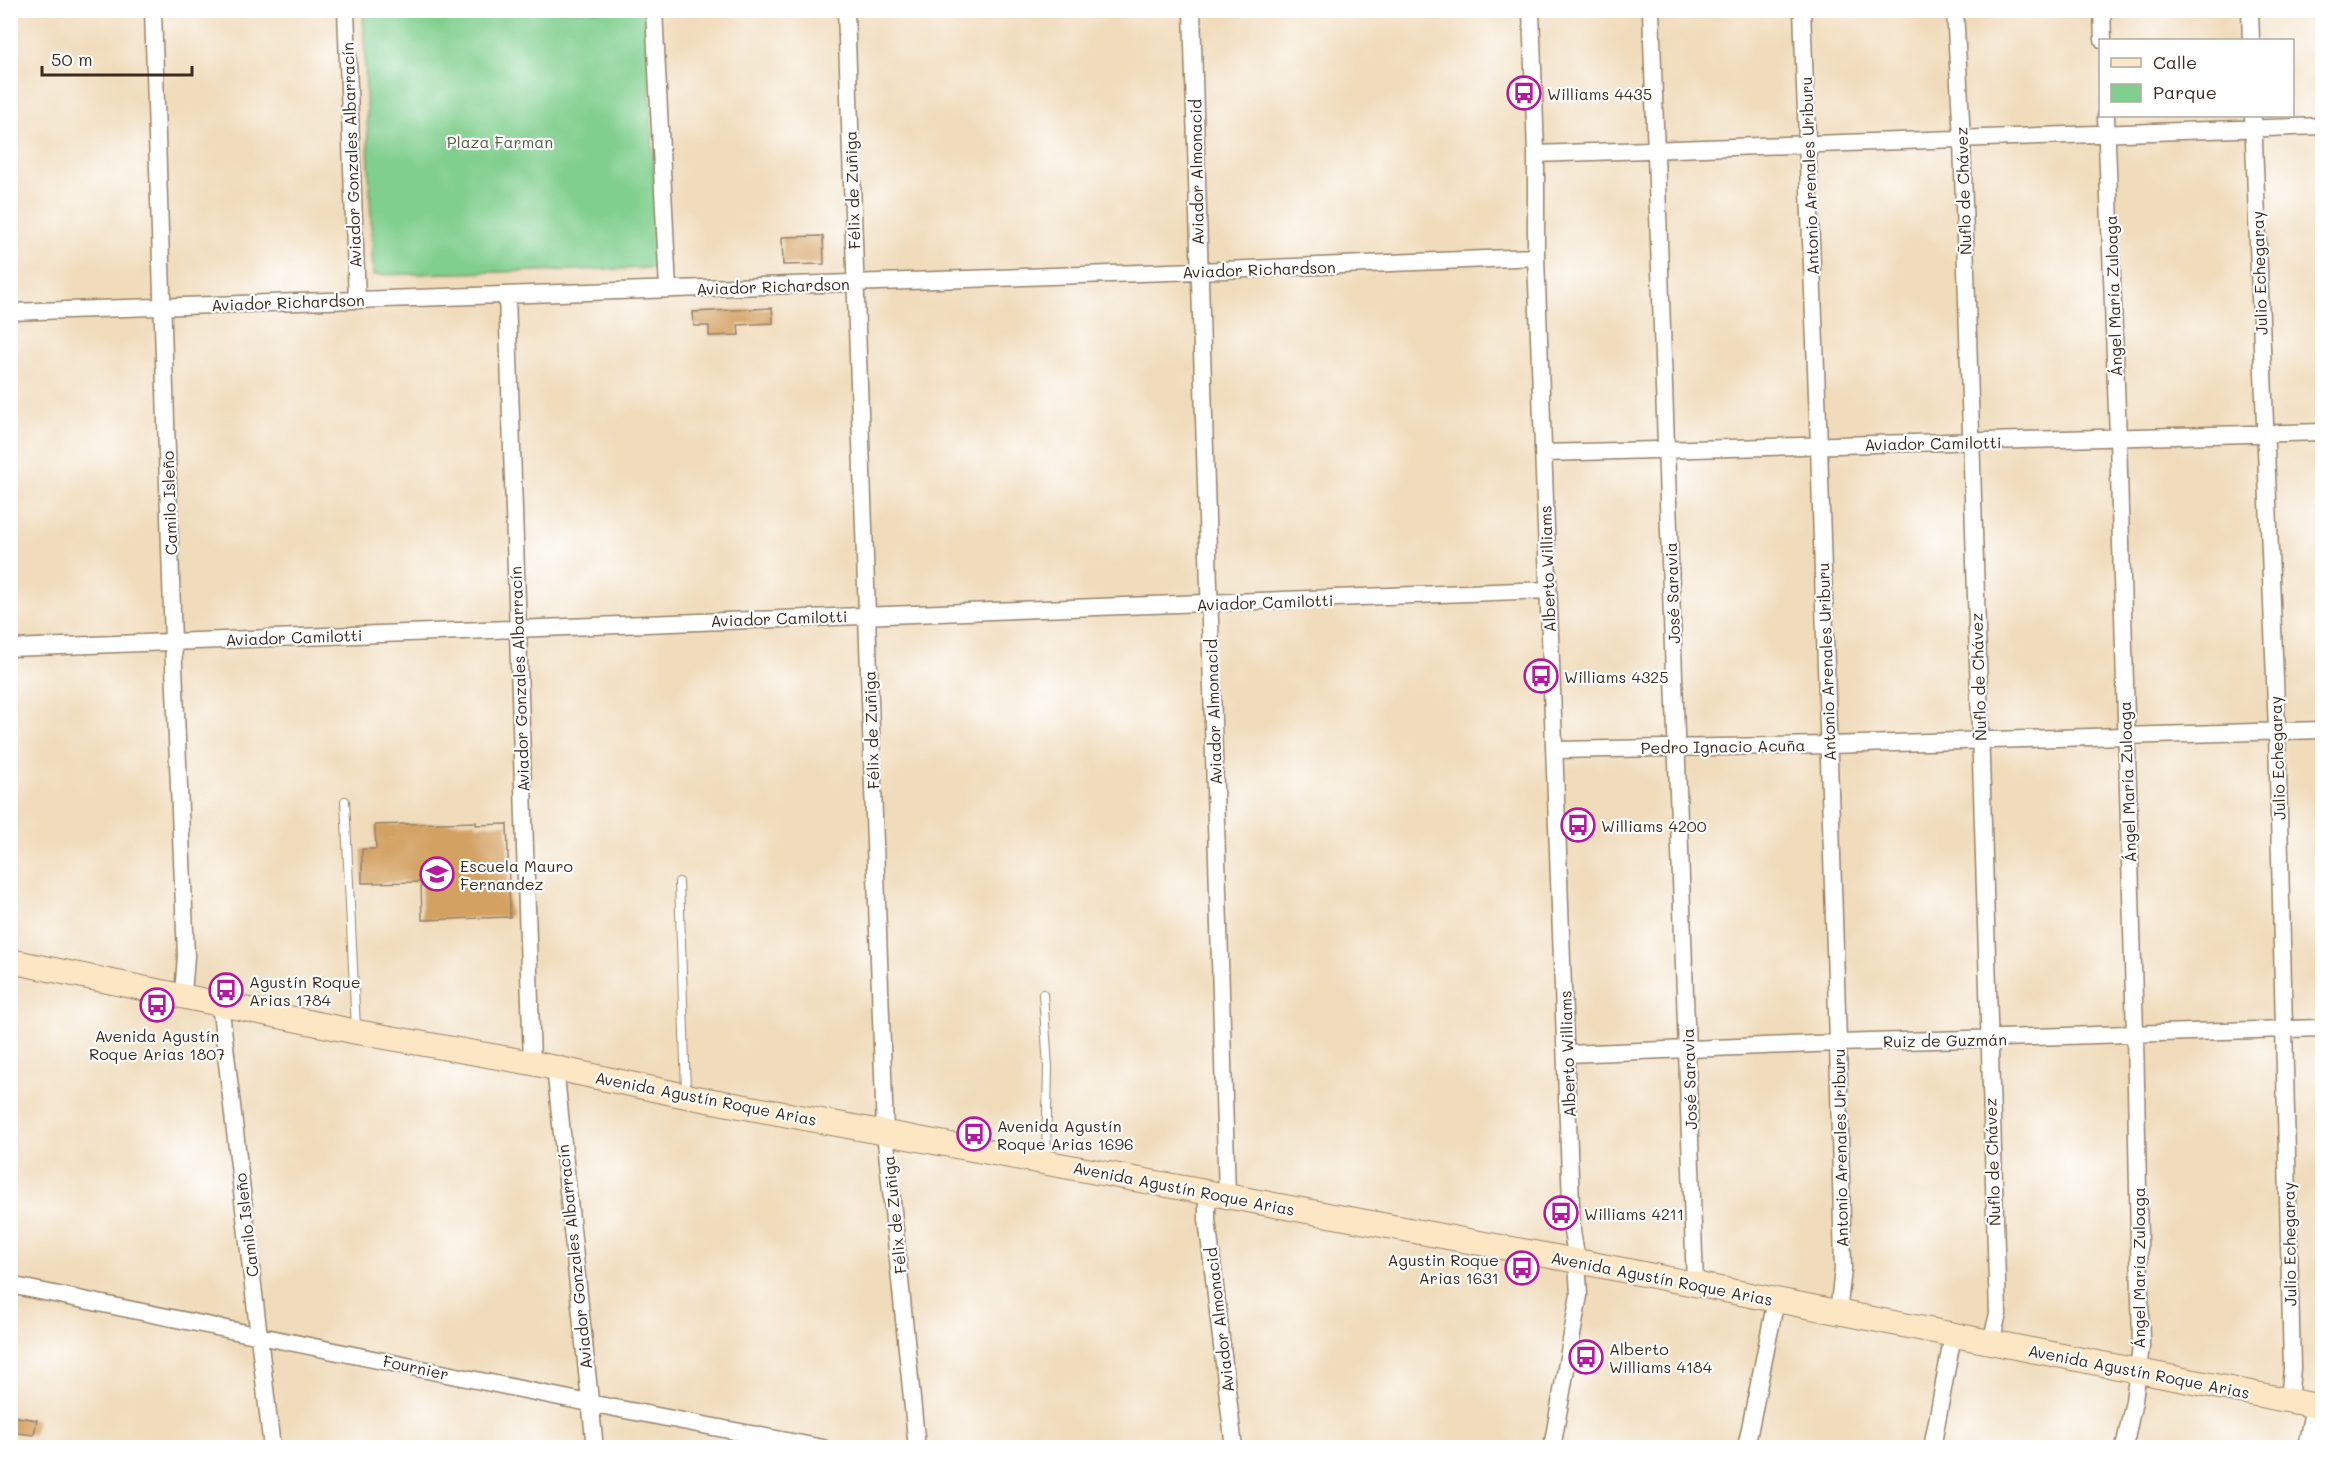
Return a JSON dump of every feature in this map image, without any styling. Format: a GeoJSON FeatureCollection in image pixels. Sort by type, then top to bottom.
{"type":"FeatureCollection","features":[{"type":"Feature","properties":{"kind":"main road","name":"Avenida Agustín Roque Arias"},"geometry":{"type":"LineString","coordinates":[[10,961],[357,1032],[543,1065],[686,1096],[1577,1261],[1838,1314],[2318,1406]]}},
{"type":"Feature","properties":{"kind":"street","name":"Camilo Isleño"},"geometry":{"type":"LineString","coordinates":[[153,10],[173,642],[186,956],[183,995]]}},
{"type":"Feature","properties":{"kind":"street","name":"Aviador Gonzales Albarracín"},"geometry":{"type":"LineString","coordinates":[[345,10],[357,300]]}},
{"type":"Feature","properties":{"kind":"street"},"geometry":{"type":"LineString","coordinates":[[654,10],[668,290]]}},
{"type":"Feature","properties":{"kind":"street","name":"Félix de Zuñiga"},"geometry":{"type":"LineString","coordinates":[[846,10],[885,1132],[917,1448]]}},
{"type":"Feature","properties":{"kind":"street","name":"Aviador Almonacid"},"geometry":{"type":"LineString","coordinates":[[1192,10],[1198,271],[1210,604],[1217,1194],[1207,1219],[1234,1448]]}},
{"type":"Feature","properties":{"kind":"street","name":"Alberto Williams"},"geometry":{"type":"LineString","coordinates":[[1531,10],[1536,154],[1536,257],[1548,590],[1572,1231],[1579,1295],[1552,1448]]}},
{"type":"Feature","properties":{"kind":"street","name":"José Saravia"},"geometry":{"type":"LineString","coordinates":[[1651,10],[1695,1284]]}},
{"type":"Feature","properties":{"kind":"street","name":"Antonio Arenales Uriburu"},"geometry":{"type":"LineString","coordinates":[[1802,10],[1819,446],[1838,1043],[1843,1269],[1838,1314]]}},
{"type":"Feature","properties":{"kind":"street","name":"Ñuflo de Chávez"},"geometry":{"type":"LineString","coordinates":[[1955,10],[1962,139],[1998,1314],[1991,1342]]}},
{"type":"Feature","properties":{"kind":"street"},"geometry":{"type":"LineString","coordinates":[[2102,10],[2103,39]]}},
{"type":"Feature","properties":{"kind":"street"},"geometry":{"type":"LineString","coordinates":[[2250,10],[2251,39]]}},
{"type":"Feature","properties":{"kind":"street","name":"Ángel María Zuloaga"},"geometry":{"type":"LineString","coordinates":[[2106,117],[2118,438],[2135,1034],[2140,1346],[2134,1401],[2124,1448]]}},
{"type":"Feature","properties":{"kind":"street"},"geometry":{"type":"LineString","coordinates":[[1536,154],[2107,134],[2253,122],[2322,126]]}},
{"type":"Feature","properties":{"kind":"street","name":"Julio Echegaray"},"geometry":{"type":"LineString","coordinates":[[2253,122],[2277,731],[2292,1368],[2289,1401]]}},
{"type":"Feature","properties":{"kind":"street","name":"Aviador Richardson"},"geometry":{"type":"LineString","coordinates":[[10,312],[1198,271],[1536,257]]}},
{"type":"Feature","properties":{"kind":"street","name":"Aviador Gonzales Albarracín"},"geometry":{"type":"LineString","coordinates":[[507,295],[517,629],[543,1065],[595,1448]]}},
{"type":"Feature","properties":{"kind":"street","name":"Aviador Camilotti"},"geometry":{"type":"LineString","coordinates":[[1543,453],[2322,432]]}},
{"type":"Feature","properties":{"kind":"street","name":"Aviador Camilotti"},"geometry":{"type":"LineString","coordinates":[[10,648],[1548,590]]}},
{"type":"Feature","properties":{"kind":"street","name":"Pedro Ignacio Acuña"},"geometry":{"type":"LineString","coordinates":[[1555,750],[1829,745],[2322,730]]}},
{"type":"Feature","properties":{"kind":"street","name":"Camilo Isleño"},"geometry":{"type":"LineString","coordinates":[[220,1003],[272,1448]]}},
{"type":"Feature","properties":{"kind":"street","name":"Ruiz de Guzmán"},"geometry":{"type":"LineString","coordinates":[[1567,1054],[2322,1028]]}},
{"type":"Feature","properties":{"kind":"street","name":"Fournier"},"geometry":{"type":"LineString","coordinates":[[10,1285],[589,1403],[823,1448]]}},
{"type":"Feature","properties":{"kind":"street"},"geometry":{"type":"LineString","coordinates":[[1746,1448],[1776,1300]]}},
{"type":"Feature","properties":{"kind":"street"},"geometry":{"type":"LineString","coordinates":[[1932,1448],[1953,1335]]}},
{"type":"Feature","properties":{"kind":"street"},"geometry":{"type":"LineString","coordinates":[[2306,1448],[2318,1406]]}},
{"type":"Feature","properties":{"kind":"lane"},"geometry":{"type":"LineString","coordinates":[[345,801],[357,1032]]}},
{"type":"Feature","properties":{"kind":"lane"},"geometry":{"type":"LineString","coordinates":[[679,882],[686,1096]]}},
{"type":"Feature","properties":{"kind":"lane"},"geometry":{"type":"LineString","coordinates":[[1043,994],[1048,1067],[1046,1162]]}},
{"type":"Feature","properties":{"kind":"green space","name":"Plaza Farman"},"geometry":{"type":"Polygon","coordinates":[[[363,11],[646,11],[658,259],[653,268],[373,275],[363,11]]]}},
{"type":"Feature","properties":{"kind":"building"},"geometry":{"type":"Polygon","coordinates":[[[823,236],[824,264],[783,265],[782,237],[823,236]]]}},
{"type":"Feature","properties":{"kind":"building"},"geometry":{"type":"Polygon","coordinates":[[[772,308],[773,323],[738,325],[739,335],[709,336],[709,326],[694,326],[693,312],[772,308]]]}},
{"type":"Feature","properties":{"kind":"building","name":"Escuela Mauro Fernandez"},"geometry":{"type":"Polygon","coordinates":[[[476,822],[476,825],[507,824],[510,917],[422,920],[421,882],[362,883],[362,849],[376,849],[375,825],[476,822]]]}},
{"type":"Feature","properties":{"kind":"building"},"geometry":{"type":"Polygon","coordinates":[[[10,1416],[37,1420],[34,1435],[10,1432],[10,1416]]]}},
{"type":"Feature","properties":{"kind":"place","name":"Williams 4435"},"geometry":{"type":"Point","coordinates":[1524,93]}},
{"type":"Feature","properties":{"kind":"place","name":"Williams 4325"},"geometry":{"type":"Point","coordinates":[1541,676]}},
{"type":"Feature","properties":{"kind":"place","name":"Williams 4200"},"geometry":{"type":"Point","coordinates":[1578,825]}},
{"type":"Feature","properties":{"kind":"place","name":"Escuela Mauro Fernandez"},"geometry":{"type":"Point","coordinates":[437,874]}},
{"type":"Feature","properties":{"kind":"place","name":"Agustín Roque Arias 1784"},"geometry":{"type":"Point","coordinates":[226,990]}},
{"type":"Feature","properties":{"kind":"place","name":"Avenida Agustín Roque Arias 1807"},"geometry":{"type":"Point","coordinates":[157,1005]}},
{"type":"Feature","properties":{"kind":"place","name":"Avenida Agustín Roque Arias 1696"},"geometry":{"type":"Point","coordinates":[974,1134]}},
{"type":"Feature","properties":{"kind":"place","name":"Williams 4211"},"geometry":{"type":"Point","coordinates":[1561,1213]}},
{"type":"Feature","properties":{"kind":"place","name":"Agustin Roque Arias 1631"},"geometry":{"type":"Point","coordinates":[1522,1268]}},
{"type":"Feature","properties":{"kind":"place","name":"Alberto Williams 4184"},"geometry":{"type":"Point","coordinates":[1586,1357]}}]}
